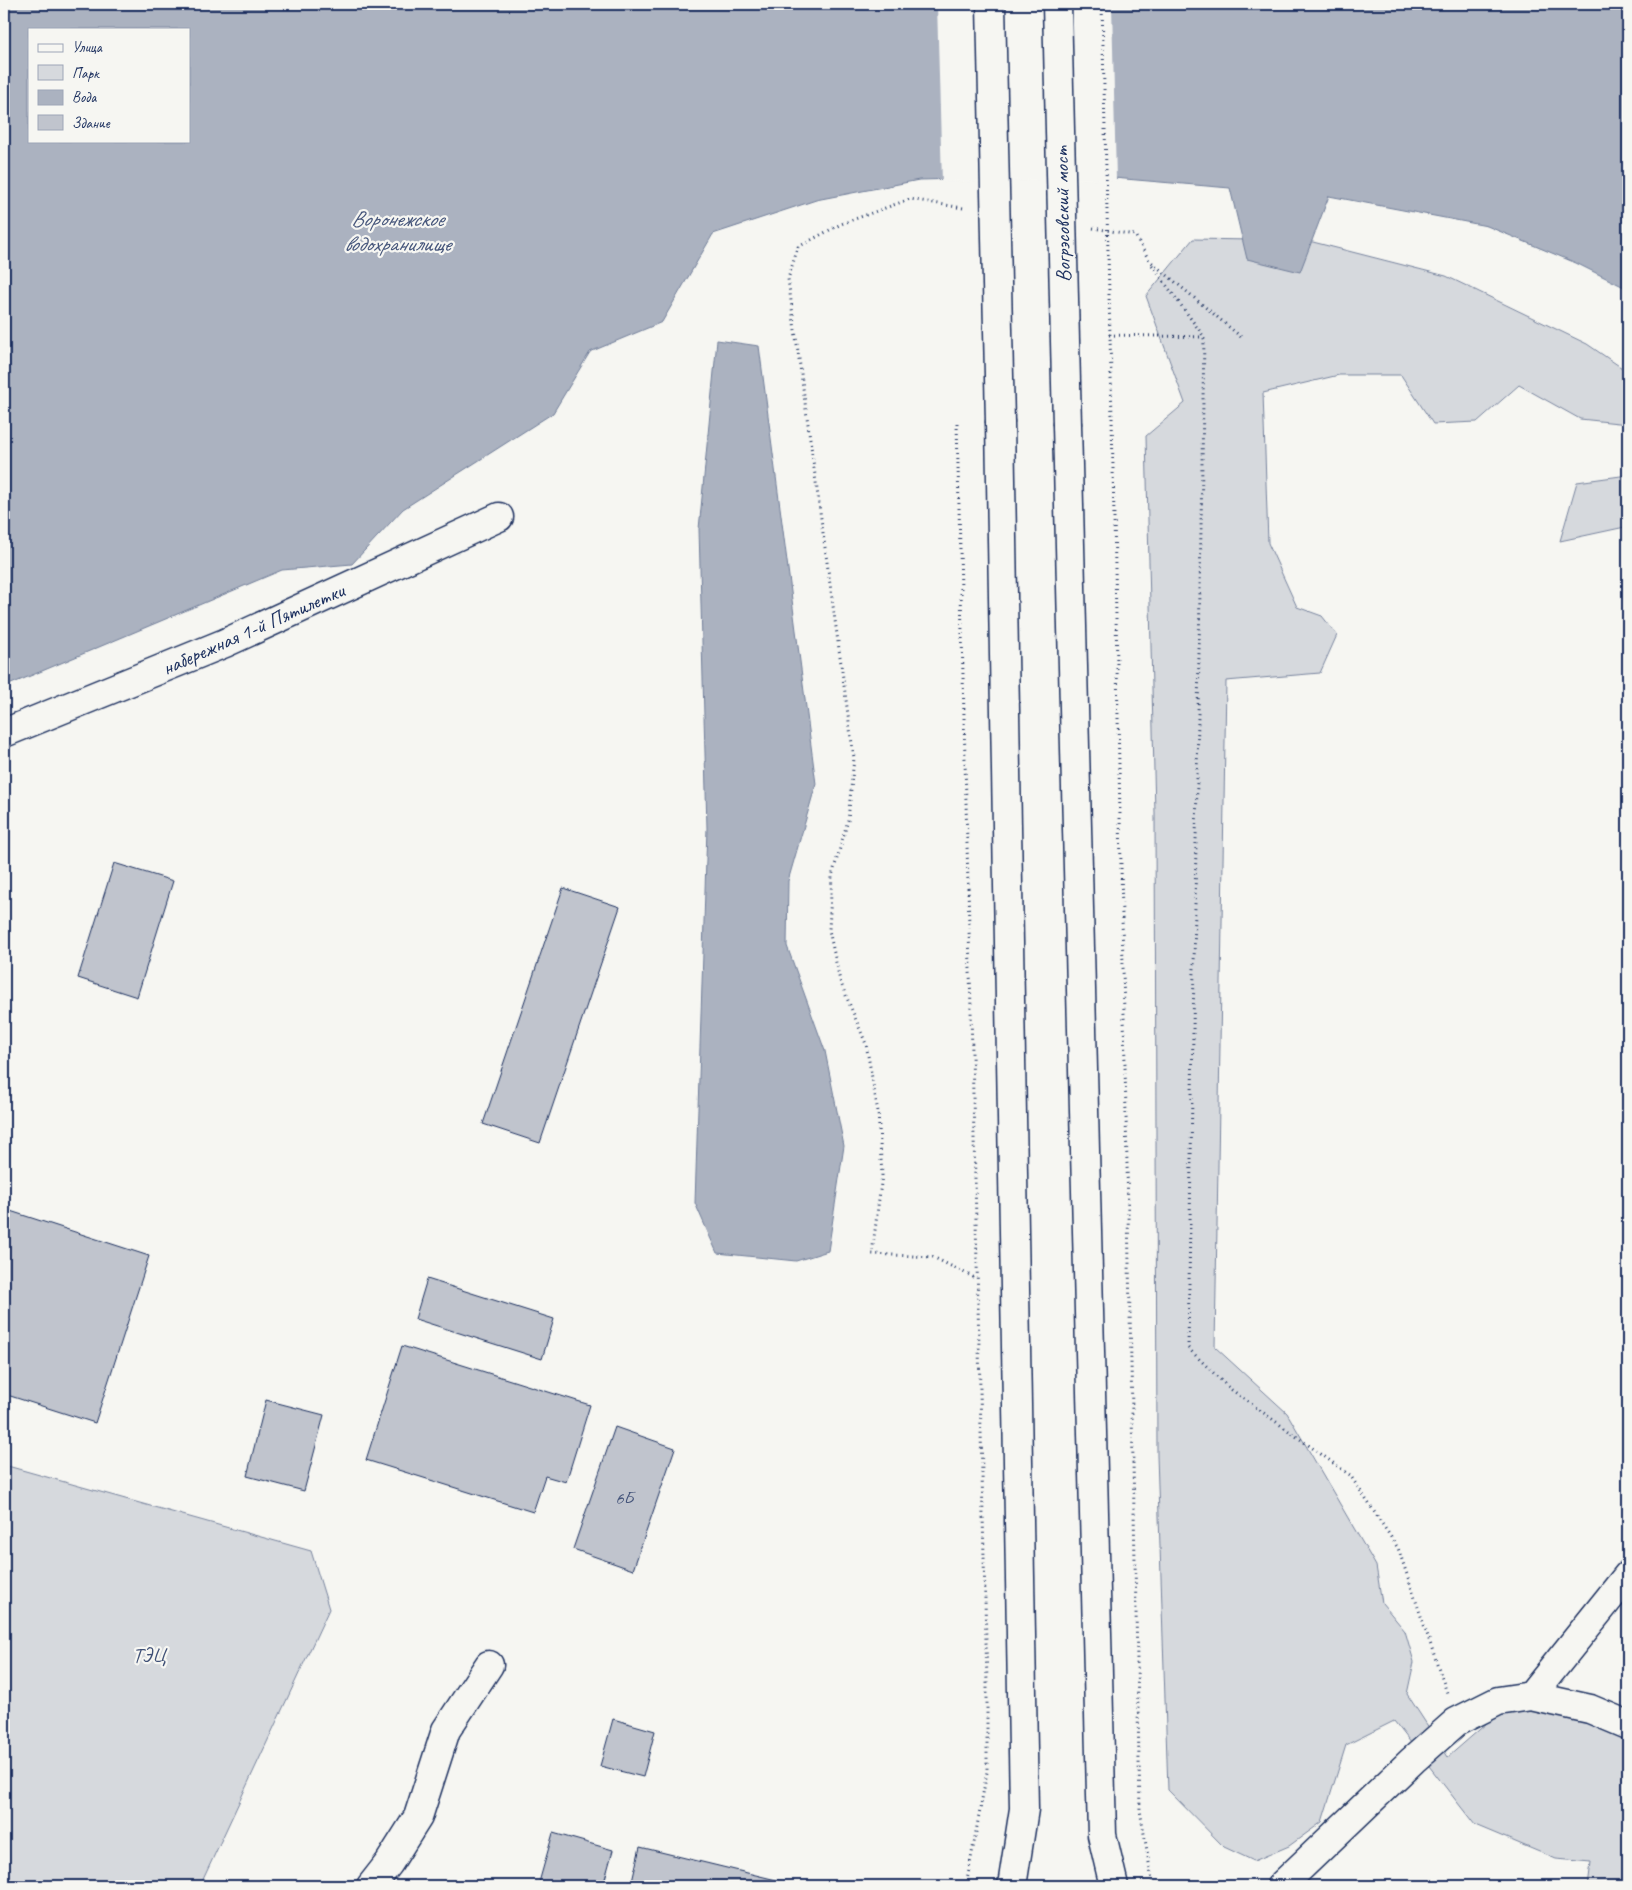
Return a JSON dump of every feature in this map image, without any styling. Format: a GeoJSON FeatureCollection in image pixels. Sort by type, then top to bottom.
{"type":"FeatureCollection","features":[{"type":"Feature","properties":{"kind":"main road"},"geometry":{"type":"LineString","coordinates":[[991,4],[1024,1810],[1012,1886]]}},
{"type":"Feature","properties":{"kind":"main road","name":"Вогрэсовский мост"},"geometry":{"type":"LineString","coordinates":[[1058,4],[1102,1835],[1114,1886]]}},
{"type":"Feature","properties":{"kind":"main road","name":"набережная 1-й Пятилетки"},"geometry":{"type":"LineString","coordinates":[[4,733],[225,643],[499,517]]}},
{"type":"Feature","properties":{"kind":"main road"},"geometry":{"type":"LineString","coordinates":[[1531,1696],[1628,1575]]}},
{"type":"Feature","properties":{"kind":"main road"},"geometry":{"type":"LineString","coordinates":[[371,1886],[389,1863],[418,1817],[446,1730],[489,1664]]}},
{"type":"Feature","properties":{"kind":"main road"},"geometry":{"type":"LineString","coordinates":[[1281,1886],[1413,1760],[1456,1722],[1498,1701],[1531,1696],[1590,1709],[1628,1725]]}},
{"type":"Feature","properties":{"kind":"path"},"geometry":{"type":"LineString","coordinates":[[1102,4],[1140,1810],[1153,1886]]}},
{"type":"Feature","properties":{"kind":"path"},"geometry":{"type":"LineString","coordinates":[[969,208],[910,199],[841,224],[798,247],[788,279],[854,758],[848,820],[832,876],[829,930],[840,981],[866,1044],[878,1112],[882,1174],[872,1254],[933,1257],[977,1279]]}},
{"type":"Feature","properties":{"kind":"path"},"geometry":{"type":"LineString","coordinates":[[1086,227],[1135,235],[1149,260],[1204,336],[1188,1348],[1229,1388],[1350,1475],[1398,1548],[1456,1722]]}},
{"type":"Feature","properties":{"kind":"path"},"geometry":{"type":"LineString","coordinates":[[1149,260],[1241,337]]}},
{"type":"Feature","properties":{"kind":"path"},"geometry":{"type":"LineString","coordinates":[[1109,335],[1204,336]]}},
{"type":"Feature","properties":{"kind":"path"},"geometry":{"type":"LineString","coordinates":[[957,424],[987,1682],[987,1772],[966,1886]]}},
{"type":"Feature","properties":{"kind":"green space"},"geometry":{"type":"Polygon","coordinates":[[[1193,239],[1309,241],[1446,276],[1587,344],[1628,372],[1628,424],[1580,419],[1519,385],[1477,422],[1433,424],[1401,375],[1339,375],[1263,393],[1268,543],[1297,607],[1322,616],[1337,635],[1320,673],[1226,681],[1215,1347],[1287,1413],[1376,1566],[1382,1603],[1405,1631],[1414,1662],[1407,1694],[1448,1757],[1495,1716],[1545,1705],[1628,1730],[1628,1886],[1588,1886],[1591,1862],[1556,1859],[1475,1825],[1394,1721],[1346,1745],[1322,1822],[1289,1846],[1254,1861],[1224,1847],[1168,1790],[1157,1455],[1155,813],[1146,436],[1185,403],[1146,296],[1193,239]]]}},
{"type":"Feature","properties":{"kind":"green space"},"geometry":{"type":"Polygon","coordinates":[[[1628,475],[1628,529],[1625,527],[1560,541],[1577,482],[1628,475]]]}},
{"type":"Feature","properties":{"kind":"green space","name":"ТЭЦ"},"geometry":{"type":"Polygon","coordinates":[[[4,1465],[311,1551],[329,1609],[200,1886],[4,1886],[4,1465]]]}},
{"type":"Feature","properties":{"kind":"water","name":"Воронежское водохранилище"},"geometry":{"type":"Polygon","coordinates":[[[4,4],[1628,4],[1628,289],[1576,263],[1487,226],[1329,196],[1300,272],[1247,259],[1230,188],[1090,176],[919,180],[816,200],[713,234],[662,322],[590,352],[553,413],[403,509],[352,564],[282,570],[4,687],[4,4]]]}},
{"type":"Feature","properties":{"kind":"water"},"geometry":{"type":"Polygon","coordinates":[[[717,340],[759,346],[816,784],[788,881],[787,946],[825,1051],[844,1146],[828,1251],[796,1261],[717,1253],[695,1203],[707,828],[699,529],[717,340]]]}},
{"type":"Feature","properties":{"kind":"pier"},"geometry":{"type":"Polygon","coordinates":[[[937,4],[1112,4],[1116,181],[1090,179],[942,182],[937,4]]]}},
{"type":"Feature","properties":{"kind":"building"},"geometry":{"type":"Polygon","coordinates":[[[114,863],[173,881],[137,997],[78,978],[114,863]]]}},
{"type":"Feature","properties":{"kind":"building"},"geometry":{"type":"Polygon","coordinates":[[[563,888],[620,907],[540,1143],[483,1124],[563,888]]]}},
{"type":"Feature","properties":{"kind":"building"},"geometry":{"type":"Polygon","coordinates":[[[4,1209],[149,1256],[95,1423],[4,1394],[4,1209]]]}},
{"type":"Feature","properties":{"kind":"building"},"geometry":{"type":"Polygon","coordinates":[[[427,1279],[554,1319],[542,1359],[415,1319],[427,1279]]]}},
{"type":"Feature","properties":{"kind":"building"},"geometry":{"type":"Polygon","coordinates":[[[402,1346],[590,1405],[566,1482],[545,1476],[533,1512],[366,1460],[402,1346]]]}},
{"type":"Feature","properties":{"kind":"building"},"geometry":{"type":"Polygon","coordinates":[[[266,1400],[324,1415],[304,1491],[247,1476],[266,1400]]]}},
{"type":"Feature","properties":{"kind":"building"},"geometry":{"type":"Polygon","coordinates":[[[615,1427],[675,1448],[633,1570],[573,1549],[615,1427]]]}},
{"type":"Feature","properties":{"kind":"building"},"geometry":{"type":"Polygon","coordinates":[[[613,1719],[655,1731],[643,1777],[600,1766],[613,1719]]]}},
{"type":"Feature","properties":{"kind":"building"},"geometry":{"type":"Polygon","coordinates":[[[553,1833],[613,1850],[603,1886],[538,1886],[553,1833]]]}},
{"type":"Feature","properties":{"kind":"building"},"geometry":{"type":"Polygon","coordinates":[[[640,1847],[801,1886],[631,1886],[640,1847]]]}}]}
